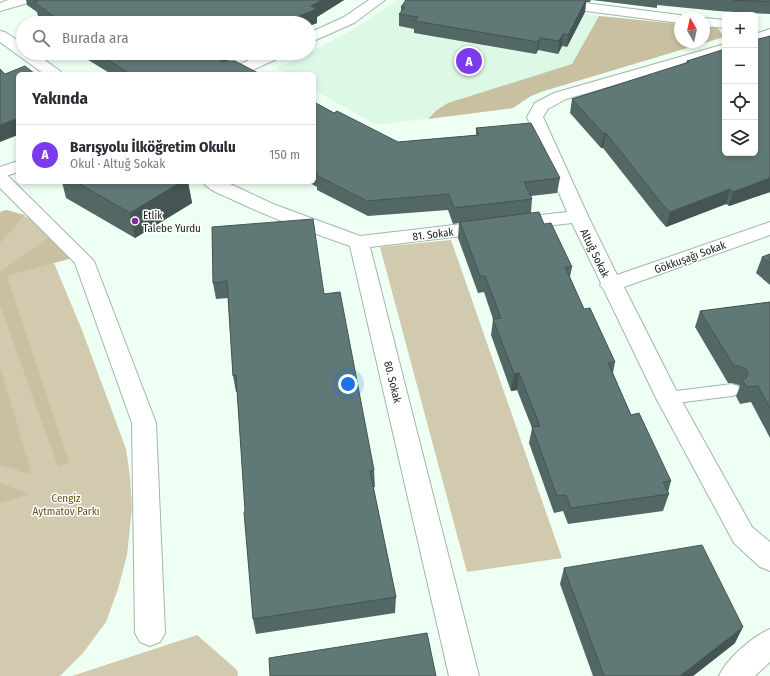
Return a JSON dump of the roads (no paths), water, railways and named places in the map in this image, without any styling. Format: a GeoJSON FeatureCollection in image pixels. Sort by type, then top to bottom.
{"type":"FeatureCollection","features":[{"type":"Feature","properties":{"kind":"street"},"geometry":{"type":"LineString","coordinates":[[0,7],[22,0]]}},
{"type":"Feature","properties":{"kind":"street"},"geometry":{"type":"LineString","coordinates":[[316,36],[349,20],[378,0]]}},
{"type":"Feature","properties":{"kind":"street"},"geometry":{"type":"LineString","coordinates":[[531,0],[674,18]]}},
{"type":"Feature","properties":{"kind":"street"},"geometry":{"type":"LineString","coordinates":[[710,23],[722,24]]}},
{"type":"Feature","properties":{"kind":"street"},"geometry":{"type":"LineString","coordinates":[[758,27],[770,29]]}},
{"type":"Feature","properties":{"kind":"street"},"geometry":{"type":"LineString","coordinates":[[758,38],[770,33]]}},
{"type":"Feature","properties":{"kind":"street"},"geometry":{"type":"LineString","coordinates":[[0,35],[16,46]]}},
{"type":"Feature","properties":{"kind":"street","name":"Altuğ Sokak"},"geometry":{"type":"LineString","coordinates":[[722,50],[560,96],[541,106],[535,117],[610,285],[668,398],[743,535],[770,559]]}},
{"type":"Feature","properties":{"kind":"street"},"geometry":{"type":"LineString","coordinates":[[35,60],[51,72]]}},
{"type":"Feature","properties":{"kind":"street"},"geometry":{"type":"LineString","coordinates":[[235,72],[262,60]]}},
{"type":"Feature","properties":{"kind":"street"},"geometry":{"type":"LineString","coordinates":[[0,174],[16,167]]}},
{"type":"Feature","properties":{"kind":"street"},"geometry":{"type":"LineString","coordinates":[[0,178],[84,261],[144,423],[150,633]]}},
{"type":"Feature","properties":{"kind":"street"},"geometry":{"type":"LineString","coordinates":[[216,184],[249,202],[359,242]]}},
{"type":"Feature","properties":{"kind":"street","name":"81. Sokak"},"geometry":{"type":"LineString","coordinates":[[359,242],[578,216]]}},
{"type":"Feature","properties":{"kind":"street","name":"Gökkuşağı Sokak"},"geometry":{"type":"LineString","coordinates":[[610,285],[770,228]]}},
{"type":"Feature","properties":{"kind":"street","name":"80. Sokak"},"geometry":{"type":"LineString","coordinates":[[359,242],[464,676]]}},
{"type":"Feature","properties":{"kind":"street"},"geometry":{"type":"LineString","coordinates":[[734,676],[770,644]]}},
{"type":"Feature","properties":{"kind":"lane"},"geometry":{"type":"LineString","coordinates":[[668,398],[732,390]]}},
{"type":"Feature","properties":{"kind":"place","name":"Barışyolu İlköğretim Okulu"},"geometry":{"type":"Point","coordinates":[469,61]}},
{"type":"Feature","properties":{"kind":"place","name":"Etlik Talebe Yurdu"},"geometry":{"type":"Point","coordinates":[135,221]}},
{"type":"Feature","properties":{"kind":"park label","name":"Cengiz Aytmatov Parkı"},"geometry":{"type":"Point","coordinates":[66,504]}}]}
